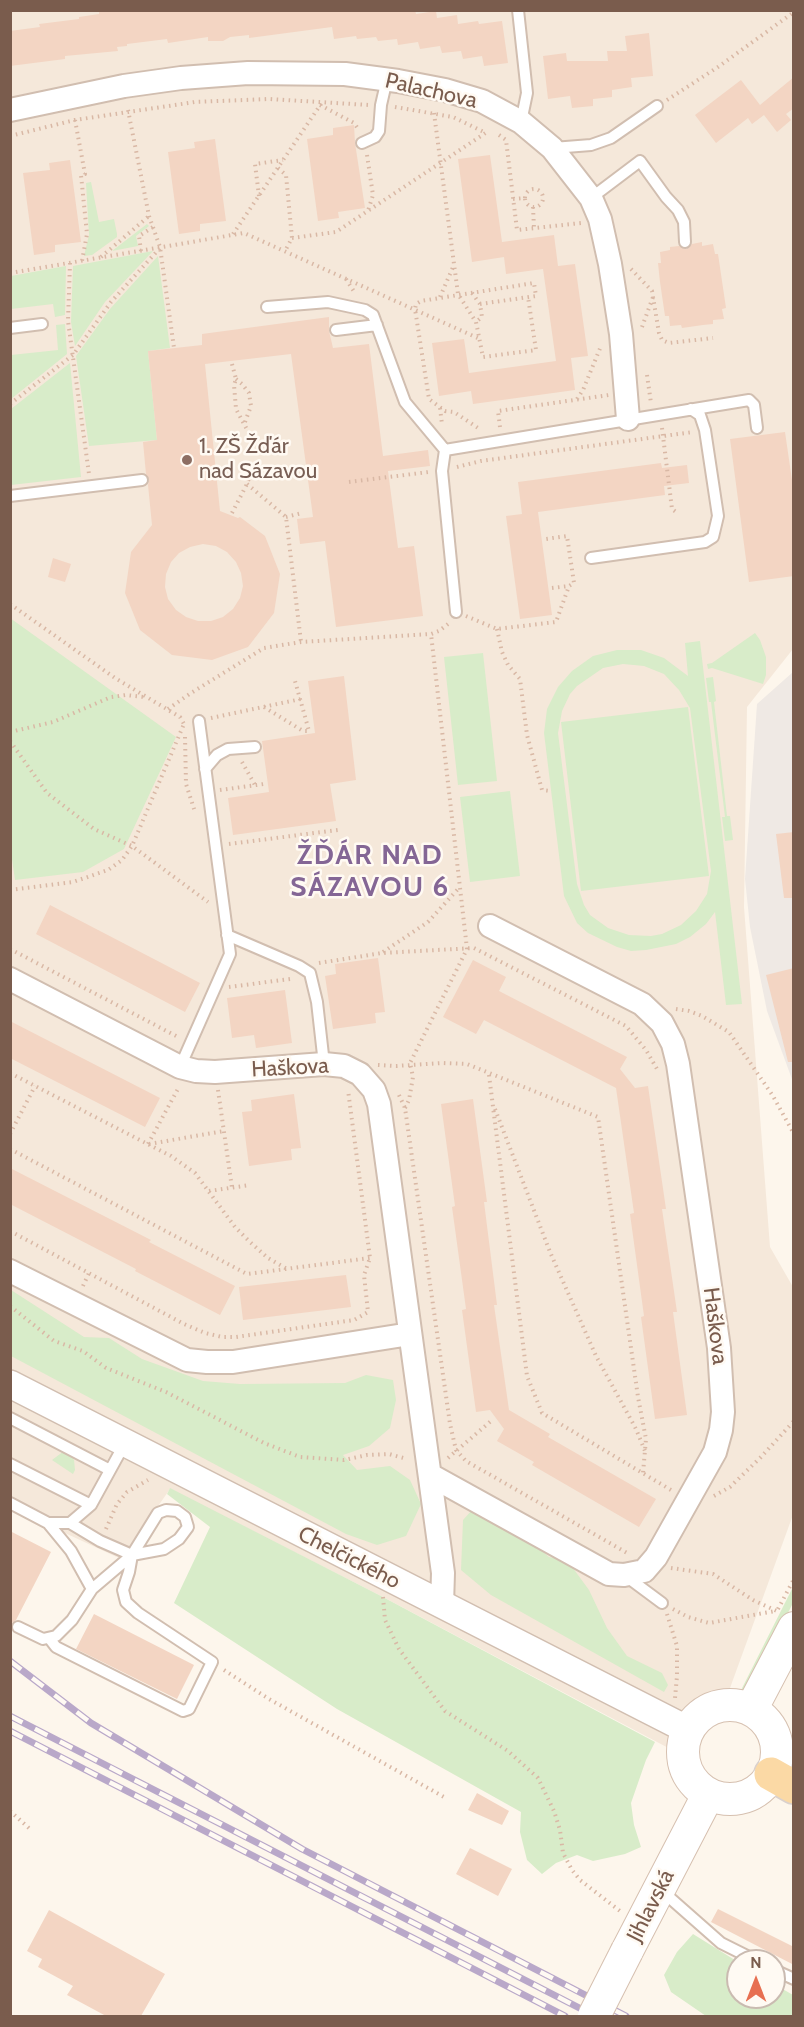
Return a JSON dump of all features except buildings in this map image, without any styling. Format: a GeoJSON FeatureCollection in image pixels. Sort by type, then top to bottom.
{"type":"FeatureCollection","features":[{"type":"Feature","properties":{"kind":"main road"},"geometry":{"type":"LineString","coordinates":[[741,1705],[781,1620]]}},
{"type":"Feature","properties":{"kind":"main road"},"geometry":{"type":"LineString","coordinates":[[741,1705],[767,1723],[776,1742],[776,1762],[782,1781],[760,1788],[744,1797],[726,1799],[699,1791],[685,1770],[682,1747],[683,1723],[715,1707],[741,1705]]}},
{"type":"Feature","properties":{"kind":"main road","name":"Jihlavská"},"geometry":{"type":"LineString","coordinates":[[594,2016],[660,1889],[699,1791]]}},
{"type":"Feature","properties":{"kind":"street","name":"Palachova"},"geometry":{"type":"LineString","coordinates":[[10,110],[96,90],[181,78],[248,73],[334,74],[387,79],[445,90],[482,101],[521,122],[552,148],[591,198],[600,219],[610,264],[621,334],[628,419]]}},
{"type":"Feature","properties":{"kind":"street","name":"Haškova"},"geometry":{"type":"LineString","coordinates":[[490,926],[642,1004],[662,1023],[673,1044],[678,1064],[719,1348],[723,1412],[715,1452],[682,1497],[637,1566]]}},
{"type":"Feature","properties":{"kind":"street","name":"Haškova"},"geometry":{"type":"LineString","coordinates":[[10,979],[181,1075],[196,1071],[215,1072],[324,1064],[344,1066],[360,1074],[374,1090],[379,1104],[443,1573],[442,1605]]}},
{"type":"Feature","properties":{"kind":"street"},"geometry":{"type":"LineString","coordinates":[[10,1271],[187,1360],[234,1362],[410,1334]]}},
{"type":"Feature","properties":{"kind":"street","name":"Chelčického"},"geometry":{"type":"LineString","coordinates":[[10,1384],[442,1605],[683,1723]]}},
{"type":"Feature","properties":{"kind":"street"},"geometry":{"type":"LineString","coordinates":[[429,1469],[609,1574],[637,1566]]}},
{"type":"Feature","properties":{"kind":"lane"},"geometry":{"type":"LineString","coordinates":[[518,10],[527,93],[521,122]]}},
{"type":"Feature","properties":{"kind":"lane"},"geometry":{"type":"LineString","coordinates":[[363,142],[375,137],[379,131],[381,105],[387,79]]}},
{"type":"Feature","properties":{"kind":"lane"},"geometry":{"type":"LineString","coordinates":[[552,148],[591,145],[611,138],[657,106]]}},
{"type":"Feature","properties":{"kind":"lane"},"geometry":{"type":"LineString","coordinates":[[591,198],[640,161],[678,210],[684,222],[685,242]]}},
{"type":"Feature","properties":{"kind":"lane"},"geometry":{"type":"LineString","coordinates":[[267,307],[328,302],[365,310],[373,315],[405,402],[445,450],[442,471],[456,612]]}},
{"type":"Feature","properties":{"kind":"lane"},"geometry":{"type":"LineString","coordinates":[[10,328],[42,324]]}},
{"type":"Feature","properties":{"kind":"lane"},"geometry":{"type":"LineString","coordinates":[[336,330],[377,325]]}},
{"type":"Feature","properties":{"kind":"lane"},"geometry":{"type":"LineString","coordinates":[[445,450],[749,400],[754,405],[757,428]]}},
{"type":"Feature","properties":{"kind":"lane"},"geometry":{"type":"LineString","coordinates":[[591,558],[705,542],[713,537],[718,516],[705,430],[700,415],[691,409]]}},
{"type":"Feature","properties":{"kind":"lane"},"geometry":{"type":"LineString","coordinates":[[10,496],[142,480]]}},
{"type":"Feature","properties":{"kind":"lane"},"geometry":{"type":"LineString","coordinates":[[181,1075],[213,989],[230,954],[199,721]]}},
{"type":"Feature","properties":{"kind":"lane"},"geometry":{"type":"LineString","coordinates":[[205,769],[217,755],[228,749],[255,747]]}},
{"type":"Feature","properties":{"kind":"lane"},"geometry":{"type":"LineString","coordinates":[[227,935],[300,966],[310,973],[317,1002],[324,1064]]}},
{"type":"Feature","properties":{"kind":"lane"},"geometry":{"type":"LineString","coordinates":[[10,1418],[110,1470]]}},
{"type":"Feature","properties":{"kind":"lane"},"geometry":{"type":"LineString","coordinates":[[70,1522],[92,1505],[125,1443]]}},
{"type":"Feature","properties":{"kind":"lane"},"geometry":{"type":"LineString","coordinates":[[10,1464],[92,1505]]}},
{"type":"Feature","properties":{"kind":"lane"},"geometry":{"type":"LineString","coordinates":[[10,1503],[48,1523],[70,1551],[93,1589]]}},
{"type":"Feature","properties":{"kind":"lane"},"geometry":{"type":"LineString","coordinates":[[18,1627],[43,1639],[56,1636],[72,1620],[93,1589],[132,1555],[158,1513],[177,1510],[185,1517],[188,1527],[179,1539],[164,1549],[132,1555],[100,1541],[70,1522],[48,1523]]}},
{"type":"Feature","properties":{"kind":"lane"},"geometry":{"type":"LineString","coordinates":[[49,1638],[56,1647],[183,1711],[189,1709],[212,1662],[138,1613],[126,1602],[123,1590],[132,1555]]}},
{"type":"Feature","properties":{"kind":"lane"},"geometry":{"type":"LineString","coordinates":[[637,1566],[662,1603]]}},
{"type":"Feature","properties":{"kind":"lane"},"geometry":{"type":"LineString","coordinates":[[660,1889],[721,1943],[733,1949]]}},
{"type":"Feature","properties":{"kind":"path"},"geometry":{"type":"LineString","coordinates":[[657,106],[718,67],[794,12]]}},
{"type":"Feature","properties":{"kind":"path"},"geometry":{"type":"LineString","coordinates":[[10,136],[75,120],[195,102],[269,99],[323,101],[233,235]]}},
{"type":"Feature","properties":{"kind":"path"},"geometry":{"type":"LineString","coordinates":[[320,105],[354,123],[359,129],[373,195],[368,211]]}},
{"type":"Feature","properties":{"kind":"path"},"geometry":{"type":"LineString","coordinates":[[128,111],[149,216],[160,247],[174,348]]}},
{"type":"Feature","properties":{"kind":"path"},"geometry":{"type":"LineString","coordinates":[[486,133],[453,117],[434,113],[458,294],[476,322],[483,357],[536,350],[528,297]]}},
{"type":"Feature","properties":{"kind":"path"},"geometry":{"type":"LineString","coordinates":[[75,120],[85,174],[81,175],[87,234],[82,261]]}},
{"type":"Feature","properties":{"kind":"path"},"geometry":{"type":"LineString","coordinates":[[292,238],[336,232],[492,129]]}},
{"type":"Feature","properties":{"kind":"path"},"geometry":{"type":"LineString","coordinates":[[506,140],[517,230],[584,223]]}},
{"type":"Feature","properties":{"kind":"path"},"geometry":{"type":"LineString","coordinates":[[259,196],[255,164],[283,160]]}},
{"type":"Feature","properties":{"kind":"path"},"geometry":{"type":"LineString","coordinates":[[278,168],[286,175],[292,238],[285,251]]}},
{"type":"Feature","properties":{"kind":"path"},"geometry":{"type":"LineString","coordinates":[[534,188],[543,193],[542,203],[533,207],[527,204],[525,198],[527,191],[534,188]]}},
{"type":"Feature","properties":{"kind":"path"},"geometry":{"type":"LineString","coordinates":[[513,199],[525,198]]}},
{"type":"Feature","properties":{"kind":"path"},"geometry":{"type":"LineString","coordinates":[[533,207],[534,228]]}},
{"type":"Feature","properties":{"kind":"path"},"geometry":{"type":"LineString","coordinates":[[100,258],[149,216]]}},
{"type":"Feature","properties":{"kind":"path"},"geometry":{"type":"LineString","coordinates":[[141,251],[139,236],[153,227]]}},
{"type":"Feature","properties":{"kind":"path"},"geometry":{"type":"LineString","coordinates":[[10,273],[244,233],[480,339]]}},
{"type":"Feature","properties":{"kind":"path"},"geometry":{"type":"LineString","coordinates":[[10,404],[73,355],[111,302],[160,247]]}},
{"type":"Feature","properties":{"kind":"path"},"geometry":{"type":"LineString","coordinates":[[70,263],[68,321],[90,487]]}},
{"type":"Feature","properties":{"kind":"path"},"geometry":{"type":"LineString","coordinates":[[440,297],[454,264]]}},
{"type":"Feature","properties":{"kind":"path"},"geometry":{"type":"LineString","coordinates":[[630,268],[652,291],[662,340],[669,343],[713,338]]}},
{"type":"Feature","properties":{"kind":"path"},"geometry":{"type":"LineString","coordinates":[[480,304],[536,296],[534,283],[421,301],[416,304],[415,309],[429,399],[445,411],[454,412],[484,432]]}},
{"type":"Feature","properties":{"kind":"path"},"geometry":{"type":"LineString","coordinates":[[472,293],[480,304],[482,317],[476,322]]}},
{"type":"Feature","properties":{"kind":"path"},"geometry":{"type":"LineString","coordinates":[[640,331],[653,297]]}},
{"type":"Feature","properties":{"kind":"path"},"geometry":{"type":"LineString","coordinates":[[577,400],[603,339]]}},
{"type":"Feature","properties":{"kind":"path"},"geometry":{"type":"LineString","coordinates":[[232,364],[236,379],[234,385],[236,408],[258,450]]}},
{"type":"Feature","properties":{"kind":"path"},"geometry":{"type":"LineString","coordinates":[[646,372],[651,403],[661,414]]}},
{"type":"Feature","properties":{"kind":"path"},"geometry":{"type":"LineString","coordinates":[[236,379],[249,393],[251,406],[244,422]]}},
{"type":"Feature","properties":{"kind":"path"},"geometry":{"type":"LineString","coordinates":[[500,430],[498,411],[615,394]]}},
{"type":"Feature","properties":{"kind":"path"},"geometry":{"type":"LineString","coordinates":[[349,482],[442,471],[481,461],[705,430]]}},
{"type":"Feature","properties":{"kind":"path"},"geometry":{"type":"LineString","coordinates":[[663,436],[672,509],[676,512]]}},
{"type":"Feature","properties":{"kind":"path"},"geometry":{"type":"LineString","coordinates":[[232,513],[247,484],[254,464]]}},
{"type":"Feature","properties":{"kind":"path"},"geometry":{"type":"LineString","coordinates":[[247,484],[286,517],[301,642]]}},
{"type":"Feature","properties":{"kind":"path"},"geometry":{"type":"LineString","coordinates":[[286,517],[302,513]]}},
{"type":"Feature","properties":{"kind":"path"},"geometry":{"type":"LineString","coordinates":[[168,709],[264,648],[301,642],[431,634],[447,625],[456,612],[498,629],[556,622],[569,586],[573,583],[567,536],[546,539]]}},
{"type":"Feature","properties":{"kind":"path"},"geometry":{"type":"LineString","coordinates":[[552,588],[569,586]]}},
{"type":"Feature","properties":{"kind":"path"},"geometry":{"type":"LineString","coordinates":[[10,604],[115,678],[180,717],[184,724],[186,784],[198,819]]}},
{"type":"Feature","properties":{"kind":"path"},"geometry":{"type":"LineString","coordinates":[[498,629],[507,665],[520,680],[527,735],[542,790],[551,791]]}},
{"type":"Feature","properties":{"kind":"path"},"geometry":{"type":"LineString","coordinates":[[431,634],[467,949],[410,1064],[413,1077],[409,1100],[405,1108],[450,1424],[456,1450],[466,1461],[637,1566],[713,1575],[781,1620]]}},
{"type":"Feature","properties":{"kind":"path"},"geometry":{"type":"LineString","coordinates":[[264,707],[303,731],[309,731],[295,681]]}},
{"type":"Feature","properties":{"kind":"path"},"geometry":{"type":"LineString","coordinates":[[10,732],[53,722],[111,697],[126,694],[148,697]]}},
{"type":"Feature","properties":{"kind":"path"},"geometry":{"type":"LineString","coordinates":[[199,721],[300,699]]}},
{"type":"Feature","properties":{"kind":"path"},"geometry":{"type":"LineString","coordinates":[[10,890],[74,882],[108,870],[122,860],[132,846],[184,724]]}},
{"type":"Feature","properties":{"kind":"path"},"geometry":{"type":"LineString","coordinates":[[10,741],[47,793],[94,829],[132,846],[216,908]]}},
{"type":"Feature","properties":{"kind":"path"},"geometry":{"type":"LineString","coordinates":[[235,749],[255,785]]}},
{"type":"Feature","properties":{"kind":"path"},"geometry":{"type":"LineString","coordinates":[[220,790],[264,784]]}},
{"type":"Feature","properties":{"kind":"path"},"geometry":{"type":"LineString","coordinates":[[227,835],[229,846],[338,830]]}},
{"type":"Feature","properties":{"kind":"path"},"geometry":{"type":"LineString","coordinates":[[382,953],[428,922],[460,888]]}},
{"type":"Feature","properties":{"kind":"path"},"geometry":{"type":"LineString","coordinates":[[300,966],[382,953],[474,948],[626,1026],[646,1050],[661,1076]]}},
{"type":"Feature","properties":{"kind":"path"},"geometry":{"type":"LineString","coordinates":[[10,949],[178,1037]]}},
{"type":"Feature","properties":{"kind":"path"},"geometry":{"type":"LineString","coordinates":[[213,989],[310,976]]}},
{"type":"Feature","properties":{"kind":"path"},"geometry":{"type":"LineString","coordinates":[[655,1015],[674,1009],[689,1011],[729,1032],[773,1096],[794,1134]]}},
{"type":"Feature","properties":{"kind":"path"},"geometry":{"type":"LineString","coordinates":[[368,1062],[396,1066],[467,1064],[598,1117],[646,1439],[643,1473]]}},
{"type":"Feature","properties":{"kind":"path"},"geometry":{"type":"LineString","coordinates":[[10,1073],[171,1156],[195,1173],[235,1227],[268,1258],[288,1270]]}},
{"type":"Feature","properties":{"kind":"path"},"geometry":{"type":"LineString","coordinates":[[489,1074],[527,1376],[542,1413],[682,1497],[706,1500],[730,1487],[794,1421]]}},
{"type":"Feature","properties":{"kind":"path"},"geometry":{"type":"LineString","coordinates":[[148,1144],[181,1075]]}},
{"type":"Feature","properties":{"kind":"path"},"geometry":{"type":"LineString","coordinates":[[10,1134],[35,1086]]}},
{"type":"Feature","properties":{"kind":"path"},"geometry":{"type":"LineString","coordinates":[[10,1231],[205,1333],[236,1337],[354,1320],[368,1312],[364,1275],[370,1258],[347,1086]]}},
{"type":"Feature","properties":{"kind":"path"},"geometry":{"type":"LineString","coordinates":[[218,1087],[232,1188]]}},
{"type":"Feature","properties":{"kind":"path"},"geometry":{"type":"LineString","coordinates":[[493,1105],[550,1252],[596,1356],[636,1429],[645,1452]]}},
{"type":"Feature","properties":{"kind":"path"},"geometry":{"type":"LineString","coordinates":[[148,1144],[224,1131]]}},
{"type":"Feature","properties":{"kind":"path"},"geometry":{"type":"LineString","coordinates":[[10,1149],[247,1274],[370,1258]]}},
{"type":"Feature","properties":{"kind":"path"},"geometry":{"type":"LineString","coordinates":[[209,1191],[250,1185]]}},
{"type":"Feature","properties":{"kind":"path"},"geometry":{"type":"LineString","coordinates":[[10,1306],[54,1341],[83,1351],[106,1368],[166,1392],[264,1443],[300,1457],[344,1460],[366,1455],[389,1454],[429,1469]]}},
{"type":"Feature","properties":{"kind":"path"},"geometry":{"type":"LineString","coordinates":[[456,1450],[490,1421]]}},
{"type":"Feature","properties":{"kind":"path"},"geometry":{"type":"LineString","coordinates":[[117,1504],[127,1492],[154,1478]]}},
{"type":"Feature","properties":{"kind":"path"},"geometry":{"type":"LineString","coordinates":[[781,1620],[794,1579]]}},
{"type":"Feature","properties":{"kind":"path"},"geometry":{"type":"LineString","coordinates":[[383,1592],[385,1620],[399,1649],[445,1711],[508,1751],[538,1778],[554,1811],[560,1830],[563,1853],[580,1880],[623,1913],[620,1919]]}},
{"type":"Feature","properties":{"kind":"path"},"geometry":{"type":"LineString","coordinates":[[662,1603],[688,1617],[709,1623],[781,1620]]}},
{"type":"Feature","properties":{"kind":"path"},"geometry":{"type":"LineString","coordinates":[[662,1603],[671,1621],[677,1646],[677,1676],[683,1723],[678,1764],[682,1776],[699,1791]]}},
{"type":"Feature","properties":{"kind":"path"},"geometry":{"type":"LineString","coordinates":[[212,1662],[269,1699],[444,1797]]}},
{"type":"Feature","properties":{"kind":"path"},"geometry":{"type":"LineString","coordinates":[[683,1723],[710,1703],[741,1705]]}},
{"type":"Feature","properties":{"kind":"path"},"geometry":{"type":"LineString","coordinates":[[10,1811],[14,1812],[31,1830]]}},
{"type":"Feature","properties":{"kind":"shaded area"},"geometry":{"type":"Polygon","coordinates":[[[11,11],[793,11],[793,649],[747,707],[744,907],[770,1247],[793,1287],[794,1512],[726,1699],[676,1752],[381,1596],[170,1489],[121,1559],[11,1508],[11,11]]]}},
{"type":"Feature","properties":{"kind":"shaded area"},"geometry":{"type":"Polygon","coordinates":[[[793,672],[793,1082],[767,1011],[750,927],[745,879],[757,704],[793,672]]]}},
{"type":"Feature","properties":{"kind":"green space"},"geometry":{"type":"Polygon","coordinates":[[[91,182],[99,222],[114,219],[117,237],[92,255],[84,256],[89,235],[86,183],[91,182]]]}},
{"type":"Feature","properties":{"kind":"green space"},"geometry":{"type":"Polygon","coordinates":[[[147,224],[149,226],[136,236],[138,246],[112,251],[147,224]]]}},
{"type":"Feature","properties":{"kind":"green space"},"geometry":{"type":"Polygon","coordinates":[[[153,251],[105,302],[75,346],[71,322],[73,266],[153,251]]]}},
{"type":"Feature","properties":{"kind":"green space"},"geometry":{"type":"Polygon","coordinates":[[[158,256],[170,348],[148,351],[157,440],[89,446],[76,356],[110,309],[158,256]]]}},
{"type":"Feature","properties":{"kind":"green space"},"geometry":{"type":"Polygon","coordinates":[[[66,266],[65,315],[55,317],[53,304],[11,309],[11,276],[66,266]]]}},
{"type":"Feature","properties":{"kind":"green space"},"geometry":{"type":"Polygon","coordinates":[[[65,324],[67,354],[11,399],[11,355],[58,350],[56,325],[65,324]]]}},
{"type":"Feature","properties":{"kind":"green space"},"geometry":{"type":"Polygon","coordinates":[[[70,363],[81,477],[11,485],[11,409],[70,363]]]}},
{"type":"Feature","properties":{"kind":"green space"},"geometry":{"type":"Polygon","coordinates":[[[10,618],[176,737],[124,849],[83,872],[15,880],[10,845],[10,618]]]}},
{"type":"Feature","properties":{"kind":"green space"},"geometry":{"type":"Polygon","coordinates":[[[755,633],[766,657],[766,675],[763,684],[712,668],[708,669],[707,664],[712,663],[755,633]]]}},
{"type":"Feature","properties":{"kind":"green space"},"geometry":{"type":"Polygon","coordinates":[[[700,641],[742,1004],[726,1005],[715,912],[706,924],[690,937],[676,944],[631,951],[588,933],[577,923],[564,896],[544,733],[547,709],[558,687],[572,671],[593,656],[617,650],[641,650],[664,658],[688,676],[685,643],[700,641]],[[623,664],[603,668],[577,686],[570,694],[562,711],[558,733],[577,884],[584,905],[590,915],[608,928],[629,935],[651,936],[662,934],[681,925],[696,911],[707,894],[711,871],[690,708],[679,690],[664,674],[644,666],[623,664]]]}},
{"type":"Feature","properties":{"kind":"green space"},"geometry":{"type":"Polygon","coordinates":[[[483,653],[497,781],[458,785],[444,657],[483,653]]]}},
{"type":"Feature","properties":{"kind":"green space"},"geometry":{"type":"Polygon","coordinates":[[[713,677],[727,816],[730,816],[733,840],[725,841],[722,817],[725,817],[706,678],[713,677]]]}},
{"type":"Feature","properties":{"kind":"green space"},"geometry":{"type":"Polygon","coordinates":[[[688,707],[709,876],[581,891],[561,722],[688,707]]]}},
{"type":"Feature","properties":{"kind":"green space"},"geometry":{"type":"Polygon","coordinates":[[[510,791],[520,876],[470,882],[460,797],[510,791]]]}},
{"type":"Feature","properties":{"kind":"green space"},"geometry":{"type":"Polygon","coordinates":[[[11,1290],[84,1337],[109,1338],[142,1359],[203,1381],[240,1384],[345,1383],[366,1375],[393,1380],[396,1400],[390,1428],[369,1446],[343,1455],[357,1470],[390,1466],[410,1480],[421,1504],[406,1536],[377,1545],[346,1534],[11,1356],[11,1290]]]}},
{"type":"Feature","properties":{"kind":"green space"},"geometry":{"type":"Polygon","coordinates":[[[64,1451],[74,1460],[73,1474],[52,1460],[64,1451]]]}},
{"type":"Feature","properties":{"kind":"green space"},"geometry":{"type":"Polygon","coordinates":[[[170,1488],[381,1596],[655,1742],[631,1803],[634,1825],[641,1847],[625,1854],[593,1861],[577,1855],[556,1863],[542,1874],[527,1860],[520,1832],[521,1812],[337,1709],[174,1603],[210,1527],[167,1494],[170,1488]]]}},
{"type":"Feature","properties":{"kind":"green space"},"geometry":{"type":"Polygon","coordinates":[[[473,1509],[530,1541],[549,1557],[567,1560],[589,1590],[607,1628],[627,1656],[662,1673],[668,1685],[664,1692],[491,1595],[461,1570],[463,1520],[473,1509]]]}},
{"type":"Feature","properties":{"kind":"green space"},"geometry":{"type":"Polygon","coordinates":[[[793,1587],[793,1603],[748,1692],[732,1708],[793,1587]]]}},
{"type":"Feature","properties":{"kind":"green space"},"geometry":{"type":"Polygon","coordinates":[[[693,1934],[726,1955],[726,2009],[786,2009],[786,1991],[793,1995],[793,2016],[706,2016],[671,1992],[664,1975],[677,1952],[693,1934]]]}},
{"type":"Feature","properties":{"kind":"railway"},"geometry":{"type":"LineString","coordinates":[[10,1661],[91,1723],[302,1849],[626,2016]]}},
{"type":"Feature","properties":{"kind":"railway"},"geometry":{"type":"LineString","coordinates":[[10,1716],[595,2016]]}},
{"type":"Feature","properties":{"kind":"railway"},"geometry":{"type":"LineString","coordinates":[[10,1731],[565,2016]]}},
{"type":"Feature","properties":{"kind":"place","name":"1. ZŠ Žďár nad Sázavou"},"geometry":{"type":"Point","coordinates":[187,460]}},
{"type":"Feature","properties":{"kind":"district","name":"ŽĎÁR NAD SÁZAVOU 6"},"geometry":{"type":"Point","coordinates":[370,872]}}]}
